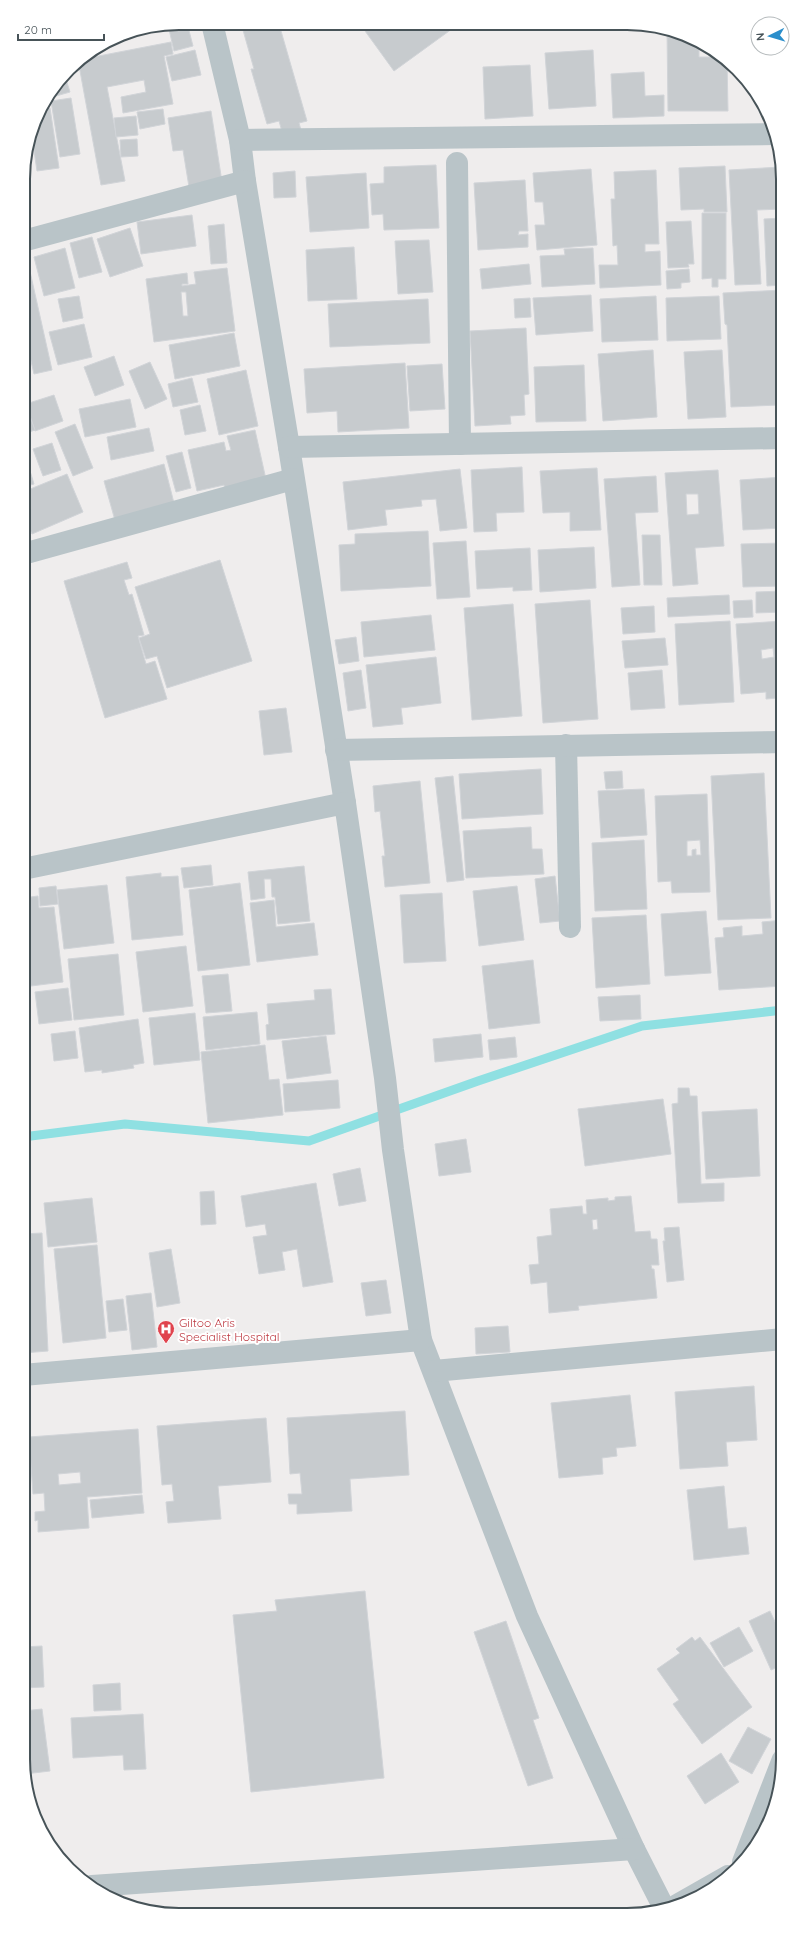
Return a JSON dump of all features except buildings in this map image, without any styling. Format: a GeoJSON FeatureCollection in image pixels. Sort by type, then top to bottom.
{"type":"FeatureCollection","features":[{"type":"Feature","properties":{"kind":"street"},"geometry":{"type":"LineString","coordinates":[[214,30],[240,140],[245,181],[289,447],[345,803],[385,1078],[393,1150],[422,1340],[527,1616],[634,1849],[662,1904]]}},
{"type":"Feature","properties":{"kind":"street"},"geometry":{"type":"LineString","coordinates":[[240,140],[769,134]]}},
{"type":"Feature","properties":{"kind":"street"},"geometry":{"type":"LineString","coordinates":[[457,163],[460,444]]}},
{"type":"Feature","properties":{"kind":"street"},"geometry":{"type":"LineString","coordinates":[[30,239],[245,181]]}},
{"type":"Feature","properties":{"kind":"street"},"geometry":{"type":"LineString","coordinates":[[289,447],[776,438]]}},
{"type":"Feature","properties":{"kind":"street"},"geometry":{"type":"LineString","coordinates":[[30,552],[293,479]]}},
{"type":"Feature","properties":{"kind":"street"},"geometry":{"type":"LineString","coordinates":[[336,750],[776,742]]}},
{"type":"Feature","properties":{"kind":"street"},"geometry":{"type":"LineString","coordinates":[[566,746],[570,927]]}},
{"type":"Feature","properties":{"kind":"street"},"geometry":{"type":"LineString","coordinates":[[30,868],[345,803]]}},
{"type":"Feature","properties":{"kind":"street"},"geometry":{"type":"LineString","coordinates":[[434,1371],[776,1339]]}},
{"type":"Feature","properties":{"kind":"street"},"geometry":{"type":"LineString","coordinates":[[30,1374],[422,1340]]}},
{"type":"Feature","properties":{"kind":"street"},"geometry":{"type":"LineString","coordinates":[[753,1839],[774,1783]]}},
{"type":"Feature","properties":{"kind":"street"},"geometry":{"type":"LineString","coordinates":[[100,1885],[634,1849]]}},
{"type":"Feature","properties":{"kind":"waterway"},"geometry":{"type":"LineString","coordinates":[[30,1136],[125,1124],[309,1141],[478,1081],[642,1026],[776,1011]]}},
{"type":"Feature","properties":{"kind":"place","name":"Giltoo Aris Specialist Hospital"},"geometry":{"type":"Point","coordinates":[166,1344]}}]}
